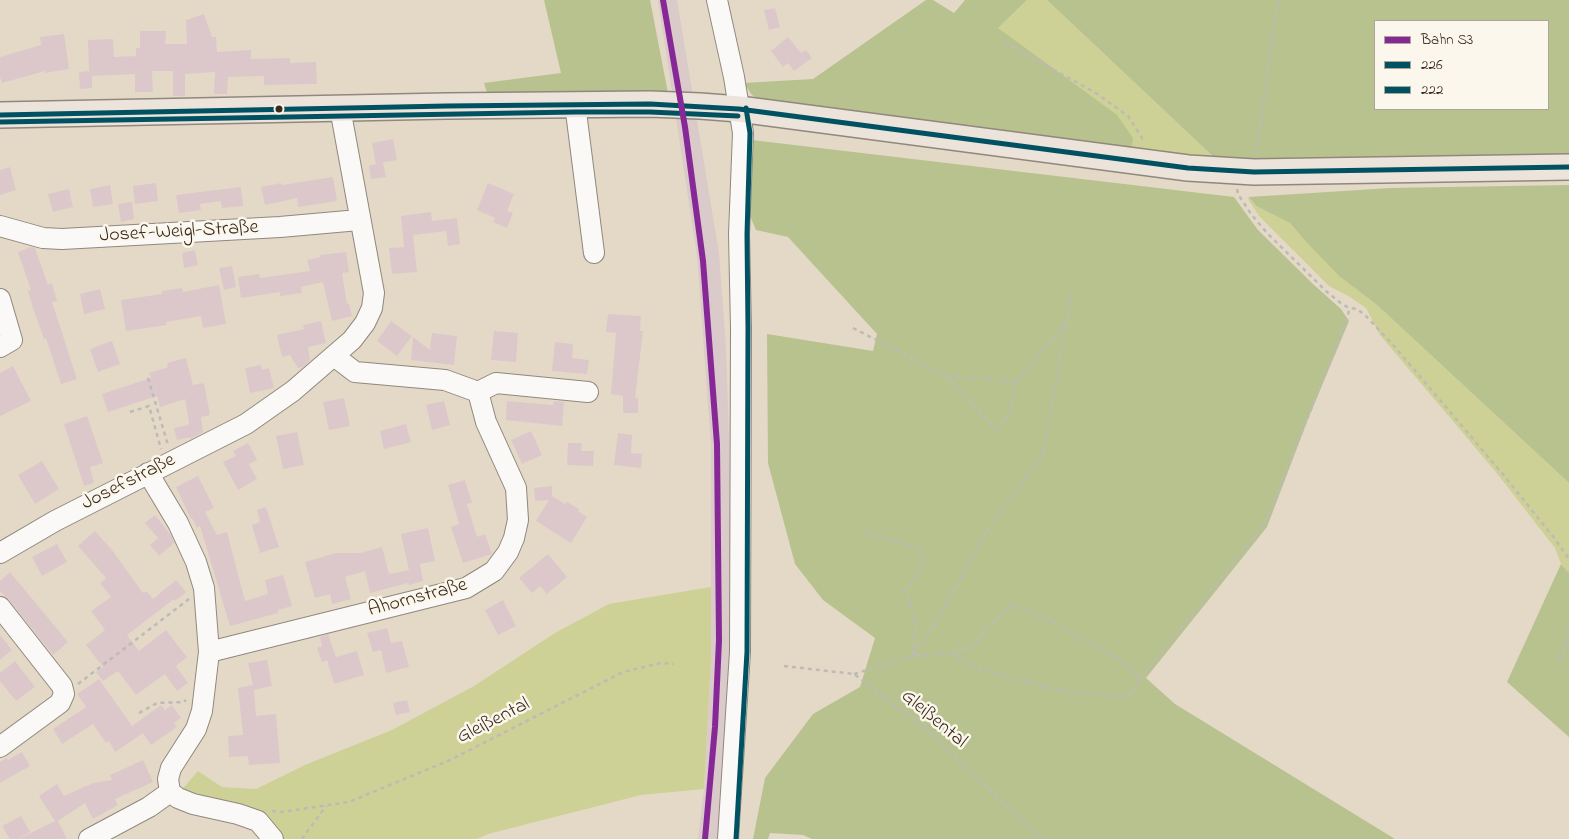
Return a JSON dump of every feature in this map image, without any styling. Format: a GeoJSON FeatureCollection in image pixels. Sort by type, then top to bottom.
{"type":"FeatureCollection","features":[{"type":"Feature","properties":{"kind":"main road"},"geometry":{"type":"LineString","coordinates":[[0,115],[650,104],[739,109],[1146,164],[1244,172],[1569,167]]}},
{"type":"Feature","properties":{"kind":"street"},"geometry":{"type":"LineString","coordinates":[[717,0],[734,77],[743,133],[739,234],[741,328],[740,652],[728,839]]}},
{"type":"Feature","properties":{"kind":"street"},"geometry":{"type":"LineString","coordinates":[[575,104],[594,253]]}},
{"type":"Feature","properties":{"kind":"street","name":"Josefstraße"},"geometry":{"type":"LineString","coordinates":[[0,553],[55,521],[246,424],[292,391],[352,340],[372,308],[374,293],[359,220],[340,108]]}},
{"type":"Feature","properties":{"kind":"street","name":"Josef-Weigl-Straße"},"geometry":{"type":"LineString","coordinates":[[0,226],[43,238],[62,239],[280,227],[359,220]]}},
{"type":"Feature","properties":{"kind":"street"},"geometry":{"type":"LineString","coordinates":[[0,298],[12,340],[0,347]]}},
{"type":"Feature","properties":{"kind":"street"},"geometry":{"type":"LineString","coordinates":[[334,356],[356,372],[445,380],[478,392],[496,383],[588,392]]}},
{"type":"Feature","properties":{"kind":"street","name":"Ahornstraße"},"geometry":{"type":"LineString","coordinates":[[209,652],[466,588],[494,571],[508,552],[514,538],[518,520],[518,502],[516,488],[486,422],[478,392]]}},
{"type":"Feature","properties":{"kind":"street"},"geometry":{"type":"LineString","coordinates":[[162,466],[178,523],[196,562],[204,588],[209,652],[202,710],[196,729],[170,768],[168,779],[170,792],[178,798],[193,804],[238,814],[258,821],[273,839]]}},
{"type":"Feature","properties":{"kind":"street"},"geometry":{"type":"LineString","coordinates":[[0,607],[62,686],[64,694],[60,703],[0,747]]}},
{"type":"Feature","properties":{"kind":"street"},"geometry":{"type":"LineString","coordinates":[[89,839],[149,807],[170,792]]}},
{"type":"Feature","properties":{"kind":"path"},"geometry":{"type":"LineString","coordinates":[[1278,0],[1238,194],[1259,224],[1327,292],[1349,308],[1357,309],[1365,315],[1395,347],[1501,472],[1569,559]]}},
{"type":"Feature","properties":{"kind":"path"},"geometry":{"type":"LineString","coordinates":[[1004,42],[1096,93],[1128,116],[1142,138],[1146,164]]}},
{"type":"Feature","properties":{"kind":"path"},"geometry":{"type":"LineString","coordinates":[[912,656],[938,619],[990,526],[1043,455],[1073,286]]}},
{"type":"Feature","properties":{"kind":"path"},"geometry":{"type":"LineString","coordinates":[[950,654],[982,670],[1060,691],[1128,697],[1141,678],[1265,524],[1348,317],[1349,308]]}},
{"type":"Feature","properties":{"kind":"path"},"geometry":{"type":"LineString","coordinates":[[853,328],[945,375],[997,430],[1010,410],[1016,382],[1066,322]]}},
{"type":"Feature","properties":{"kind":"path"},"geometry":{"type":"LineString","coordinates":[[945,375],[1016,382]]}},
{"type":"Feature","properties":{"kind":"path"},"geometry":{"type":"LineString","coordinates":[[148,378],[162,466]]}},
{"type":"Feature","properties":{"kind":"path"},"geometry":{"type":"LineString","coordinates":[[130,412],[149,406],[162,466]]}},
{"type":"Feature","properties":{"kind":"path"},"geometry":{"type":"LineString","coordinates":[[863,532],[919,548],[923,563],[906,590],[916,627],[912,656]]}},
{"type":"Feature","properties":{"kind":"path"},"geometry":{"type":"LineString","coordinates":[[64,694],[204,588]]}},
{"type":"Feature","properties":{"kind":"path"},"geometry":{"type":"LineString","coordinates":[[784,666],[854,674],[912,656],[950,654],[972,647],[990,625],[1011,605],[1050,620],[1117,658],[1141,678]]}},
{"type":"Feature","properties":{"kind":"path"},"geometry":{"type":"LineString","coordinates":[[1561,660],[1569,624]]}},
{"type":"Feature","properties":{"kind":"path","name":"Gleißental"},"geometry":{"type":"LineString","coordinates":[[272,811],[281,812],[349,802],[450,760],[623,672],[661,663],[674,664]]}},
{"type":"Feature","properties":{"kind":"path","name":"Gleißental"},"geometry":{"type":"LineString","coordinates":[[854,674],[926,729],[1042,839]]}},
{"type":"Feature","properties":{"kind":"path"},"geometry":{"type":"LineString","coordinates":[[139,713],[157,703],[184,702],[190,695],[205,696]]}},
{"type":"Feature","properties":{"kind":"path"},"geometry":{"type":"LineString","coordinates":[[302,839],[326,806]]}},
{"type":"Feature","properties":{"kind":"shaded area"},"geometry":{"type":"Polygon","coordinates":[[[658,0],[677,0],[719,253],[726,346],[732,639],[719,839],[698,839],[704,789],[711,659],[711,444],[697,256],[658,0]]]}},
{"type":"Feature","properties":{"kind":"green space"},"geometry":{"type":"Polygon","coordinates":[[[544,0],[650,0],[668,93],[487,93],[484,83],[561,73],[544,0]]]}},
{"type":"Feature","properties":{"kind":"green space"},"geometry":{"type":"Polygon","coordinates":[[[926,0],[933,0],[954,13],[965,0],[1027,0],[998,28],[1117,115],[1133,138],[1130,154],[764,103],[752,95],[744,83],[813,79],[926,0]]]}},
{"type":"Feature","properties":{"kind":"green space"},"geometry":{"type":"Polygon","coordinates":[[[1027,0],[1047,0],[1220,163],[1130,154],[998,28],[1027,0]]]}},
{"type":"Feature","properties":{"kind":"green space"},"geometry":{"type":"Polygon","coordinates":[[[1047,0],[1569,0],[1569,161],[1220,163],[1047,0]]]}},
{"type":"Feature","properties":{"kind":"green space"},"geometry":{"type":"Polygon","coordinates":[[[752,140],[1234,197],[1258,230],[1341,309],[1349,321],[1308,419],[1267,527],[1146,678],[1175,704],[1395,839],[812,839],[803,835],[770,833],[768,839],[753,839],[765,778],[813,714],[860,687],[875,638],[823,600],[795,564],[768,463],[767,334],[873,351],[877,334],[788,237],[756,230],[750,216],[752,140]]]}},
{"type":"Feature","properties":{"kind":"green space"},"geometry":{"type":"Polygon","coordinates":[[[1569,185],[1569,483],[1377,305],[1339,276],[1290,223],[1256,206],[1249,197],[1390,188],[1569,185]]]}},
{"type":"Feature","properties":{"kind":"green space"},"geometry":{"type":"Polygon","coordinates":[[[1249,197],[1256,206],[1290,223],[1339,276],[1377,305],[1569,483],[1569,573],[1561,564],[1555,548],[1495,471],[1380,335],[1366,308],[1329,286],[1259,216],[1248,199],[1249,197]]]}},
{"type":"Feature","properties":{"kind":"green space"},"geometry":{"type":"Polygon","coordinates":[[[1561,564],[1569,573],[1569,737],[1507,682],[1561,564]]]}},
{"type":"Feature","properties":{"kind":"green space"},"geometry":{"type":"Polygon","coordinates":[[[711,587],[711,659],[704,789],[641,795],[488,834],[477,839],[279,839],[179,793],[198,771],[222,787],[256,789],[305,765],[392,730],[474,686],[555,633],[609,604],[711,587]]]}},
{"type":"Feature","properties":{"kind":"building"},"geometry":{"type":"Polygon","coordinates":[[[775,8],[780,27],[769,30],[764,10],[775,8]]]}},
{"type":"Feature","properties":{"kind":"building"},"geometry":{"type":"Polygon","coordinates":[[[204,14],[212,37],[216,37],[217,52],[251,50],[251,59],[290,58],[290,63],[316,62],[317,84],[264,85],[264,76],[228,77],[227,94],[214,94],[215,72],[185,74],[185,96],[173,96],[173,71],[152,71],[153,92],[135,92],[135,74],[92,76],[92,88],[80,89],[79,72],[89,71],[88,40],[113,39],[114,57],[136,56],[136,48],[140,48],[140,31],[166,31],[165,44],[187,44],[186,20],[204,14]]]}},
{"type":"Feature","properties":{"kind":"building"},"geometry":{"type":"Polygon","coordinates":[[[64,34],[69,69],[45,73],[45,71],[2,83],[0,77],[0,57],[41,45],[40,37],[64,34]]]}},
{"type":"Feature","properties":{"kind":"building"},"geometry":{"type":"Polygon","coordinates":[[[788,37],[801,53],[806,50],[812,58],[794,71],[788,63],[783,67],[771,51],[788,37]]]}},
{"type":"Feature","properties":{"kind":"building"},"geometry":{"type":"Polygon","coordinates":[[[393,139],[397,160],[380,163],[383,163],[386,177],[371,179],[369,166],[376,164],[372,143],[393,139]]]}},
{"type":"Feature","properties":{"kind":"building"},"geometry":{"type":"Polygon","coordinates":[[[10,167],[16,190],[0,195],[0,170],[10,167]]]}},
{"type":"Feature","properties":{"kind":"building"},"geometry":{"type":"Polygon","coordinates":[[[333,177],[337,201],[298,207],[297,198],[265,205],[261,187],[333,177]]]}},
{"type":"Feature","properties":{"kind":"building"},"geometry":{"type":"Polygon","coordinates":[[[156,183],[158,201],[135,204],[133,186],[156,183]]]}},
{"type":"Feature","properties":{"kind":"building"},"geometry":{"type":"Polygon","coordinates":[[[488,183],[514,194],[507,211],[513,213],[507,228],[493,222],[495,218],[477,210],[488,183]]]}},
{"type":"Feature","properties":{"kind":"building"},"geometry":{"type":"Polygon","coordinates":[[[110,185],[113,204],[93,207],[90,189],[110,185]]]}},
{"type":"Feature","properties":{"kind":"building"},"geometry":{"type":"Polygon","coordinates":[[[241,187],[243,206],[222,208],[221,201],[200,204],[201,210],[179,213],[176,195],[241,187]]]}},
{"type":"Feature","properties":{"kind":"building"},"geometry":{"type":"Polygon","coordinates":[[[69,189],[73,207],[53,212],[48,194],[69,189]]]}},
{"type":"Feature","properties":{"kind":"building"},"geometry":{"type":"Polygon","coordinates":[[[132,202],[134,219],[121,222],[118,204],[132,202]]]}},
{"type":"Feature","properties":{"kind":"building"},"geometry":{"type":"Polygon","coordinates":[[[431,212],[432,221],[457,218],[460,244],[448,246],[446,231],[413,235],[417,272],[392,274],[389,248],[404,247],[401,216],[431,212]]]}},
{"type":"Feature","properties":{"kind":"building"},"geometry":{"type":"Polygon","coordinates":[[[31,247],[35,248],[48,285],[52,283],[57,301],[52,302],[77,379],[61,384],[46,338],[44,339],[33,308],[28,291],[31,290],[18,252],[31,247]]]}},
{"type":"Feature","properties":{"kind":"building"},"geometry":{"type":"Polygon","coordinates":[[[195,250],[198,265],[184,268],[182,253],[195,250]]]}},
{"type":"Feature","properties":{"kind":"building"},"geometry":{"type":"Polygon","coordinates":[[[346,252],[349,272],[342,273],[347,304],[349,303],[352,316],[332,321],[323,282],[301,287],[302,293],[280,296],[280,292],[241,298],[238,277],[259,274],[260,278],[310,271],[307,260],[321,257],[320,255],[346,252]]]}},
{"type":"Feature","properties":{"kind":"building"},"geometry":{"type":"Polygon","coordinates":[[[232,266],[236,287],[224,290],[219,268],[232,266]]]}},
{"type":"Feature","properties":{"kind":"building"},"geometry":{"type":"Polygon","coordinates":[[[219,285],[226,324],[203,328],[201,316],[166,322],[167,325],[126,331],[121,300],[162,294],[162,291],[182,288],[183,292],[219,285]]]}},
{"type":"Feature","properties":{"kind":"building"},"geometry":{"type":"Polygon","coordinates":[[[100,289],[105,309],[84,314],[80,294],[100,289]]]}},
{"type":"Feature","properties":{"kind":"building"},"geometry":{"type":"Polygon","coordinates":[[[608,314],[641,316],[640,331],[643,331],[635,398],[638,398],[638,413],[623,413],[623,396],[611,394],[616,333],[606,332],[608,314]]]}},
{"type":"Feature","properties":{"kind":"building"},"geometry":{"type":"Polygon","coordinates":[[[321,321],[326,343],[308,347],[310,360],[303,367],[298,368],[290,355],[282,357],[277,335],[304,329],[303,325],[321,321]]]}},
{"type":"Feature","properties":{"kind":"building"},"geometry":{"type":"Polygon","coordinates":[[[391,321],[412,336],[397,356],[377,341],[391,321]]]}},
{"type":"Feature","properties":{"kind":"building"},"geometry":{"type":"Polygon","coordinates":[[[494,331],[518,333],[516,362],[491,360],[494,331]]]}},
{"type":"Feature","properties":{"kind":"building"},"geometry":{"type":"Polygon","coordinates":[[[432,333],[457,336],[454,365],[411,360],[413,337],[430,350],[432,333]]]}},
{"type":"Feature","properties":{"kind":"building"},"geometry":{"type":"Polygon","coordinates":[[[112,341],[120,364],[98,372],[90,349],[112,341]]]}},
{"type":"Feature","properties":{"kind":"building"},"geometry":{"type":"Polygon","coordinates":[[[555,342],[573,344],[572,358],[589,360],[587,374],[552,371],[555,342]]]}},
{"type":"Feature","properties":{"kind":"building"},"geometry":{"type":"Polygon","coordinates":[[[186,358],[193,385],[204,383],[210,415],[201,417],[203,432],[190,439],[190,437],[177,440],[174,428],[188,425],[189,423],[185,399],[160,407],[157,396],[108,412],[102,394],[151,378],[149,373],[168,367],[167,363],[186,358]]]}},
{"type":"Feature","properties":{"kind":"building"},"geometry":{"type":"Polygon","coordinates":[[[261,365],[262,370],[269,368],[274,388],[250,393],[245,368],[261,365]]]}},
{"type":"Feature","properties":{"kind":"building"},"geometry":{"type":"Polygon","coordinates":[[[13,366],[31,401],[0,416],[0,373],[13,366]]]}},
{"type":"Feature","properties":{"kind":"building"},"geometry":{"type":"Polygon","coordinates":[[[344,398],[350,426],[329,430],[323,402],[344,398]]]}},
{"type":"Feature","properties":{"kind":"building"},"geometry":{"type":"Polygon","coordinates":[[[444,401],[450,425],[432,430],[426,405],[444,401]]]}},
{"type":"Feature","properties":{"kind":"building"},"geometry":{"type":"Polygon","coordinates":[[[507,401],[553,405],[554,401],[564,402],[562,426],[506,420],[507,401]]]}},
{"type":"Feature","properties":{"kind":"building"},"geometry":{"type":"Polygon","coordinates":[[[87,416],[103,463],[90,467],[94,483],[84,486],[64,424],[87,416]]]}},
{"type":"Feature","properties":{"kind":"building"},"geometry":{"type":"Polygon","coordinates":[[[406,424],[411,442],[384,449],[380,431],[406,424]]]}},
{"type":"Feature","properties":{"kind":"building"},"geometry":{"type":"Polygon","coordinates":[[[531,431],[542,455],[522,464],[511,440],[531,431]]]}},
{"type":"Feature","properties":{"kind":"building"},"geometry":{"type":"Polygon","coordinates":[[[297,432],[304,465],[283,469],[276,436],[297,432]]]}},
{"type":"Feature","properties":{"kind":"building"},"geometry":{"type":"Polygon","coordinates":[[[618,433],[632,435],[631,453],[642,454],[641,468],[614,465],[618,433]]]}},
{"type":"Feature","properties":{"kind":"building"},"geometry":{"type":"Polygon","coordinates":[[[248,443],[257,460],[249,464],[257,479],[238,490],[223,462],[236,456],[233,451],[248,443]]]}},
{"type":"Feature","properties":{"kind":"building"},"geometry":{"type":"Polygon","coordinates":[[[568,443],[582,443],[581,451],[594,451],[593,466],[567,465],[568,443]]]}},
{"type":"Feature","properties":{"kind":"building"},"geometry":{"type":"Polygon","coordinates":[[[42,461],[59,489],[35,504],[18,475],[42,461]]]}},
{"type":"Feature","properties":{"kind":"building"},"geometry":{"type":"Polygon","coordinates":[[[198,476],[214,508],[205,512],[217,535],[227,532],[245,601],[268,594],[265,580],[283,575],[292,606],[278,610],[278,613],[230,626],[200,526],[197,528],[191,519],[176,487],[198,476]]]}},
{"type":"Feature","properties":{"kind":"building"},"geometry":{"type":"Polygon","coordinates":[[[465,480],[472,503],[467,504],[477,537],[485,534],[492,554],[463,563],[451,527],[459,524],[448,485],[465,480]]]}},
{"type":"Feature","properties":{"kind":"building"},"geometry":{"type":"Polygon","coordinates":[[[552,486],[552,496],[565,504],[567,502],[579,509],[578,511],[587,517],[571,543],[536,521],[549,500],[535,501],[534,488],[552,486]]]}},
{"type":"Feature","properties":{"kind":"building"},"geometry":{"type":"Polygon","coordinates":[[[266,507],[279,547],[260,553],[252,525],[260,522],[257,510],[266,507]]]}},
{"type":"Feature","properties":{"kind":"building"},"geometry":{"type":"Polygon","coordinates":[[[155,515],[171,535],[174,543],[159,556],[150,545],[158,538],[145,523],[155,515]]]}},
{"type":"Feature","properties":{"kind":"building"},"geometry":{"type":"Polygon","coordinates":[[[428,528],[435,561],[420,564],[423,581],[370,593],[365,571],[345,577],[351,599],[332,604],[330,594],[315,598],[305,562],[336,553],[360,553],[382,547],[389,574],[409,570],[401,534],[428,528]]]}},
{"type":"Feature","properties":{"kind":"building"},"geometry":{"type":"Polygon","coordinates":[[[95,531],[112,550],[143,593],[146,591],[153,599],[176,580],[186,592],[127,635],[139,651],[166,630],[187,657],[176,666],[188,683],[177,691],[165,674],[136,695],[118,671],[103,681],[96,672],[103,667],[86,645],[105,630],[91,611],[111,597],[100,583],[106,578],[78,546],[95,531]]]}},
{"type":"Feature","properties":{"kind":"building"},"geometry":{"type":"Polygon","coordinates":[[[57,544],[67,562],[42,576],[32,557],[57,544]]]}},
{"type":"Feature","properties":{"kind":"building"},"geometry":{"type":"Polygon","coordinates":[[[548,554],[567,577],[547,594],[540,586],[532,593],[519,578],[548,554]]]}},
{"type":"Feature","properties":{"kind":"building"},"geometry":{"type":"Polygon","coordinates":[[[10,572],[68,642],[53,655],[0,591],[0,581],[10,572]]]}},
{"type":"Feature","properties":{"kind":"building"},"geometry":{"type":"Polygon","coordinates":[[[503,600],[516,626],[498,635],[485,610],[503,600]]]}},
{"type":"Feature","properties":{"kind":"building"},"geometry":{"type":"Polygon","coordinates":[[[387,628],[391,643],[402,641],[409,667],[386,673],[381,650],[373,652],[367,633],[387,628]]]}},
{"type":"Feature","properties":{"kind":"building"},"geometry":{"type":"Polygon","coordinates":[[[328,634],[336,657],[357,651],[364,675],[334,684],[327,660],[322,662],[317,648],[322,646],[320,637],[328,634]]]}},
{"type":"Feature","properties":{"kind":"building"},"geometry":{"type":"Polygon","coordinates":[[[0,635],[12,650],[0,660],[0,635]]]}},
{"type":"Feature","properties":{"kind":"building"},"geometry":{"type":"Polygon","coordinates":[[[267,660],[272,686],[254,690],[256,716],[276,714],[280,763],[249,765],[248,756],[229,757],[228,736],[243,735],[238,688],[253,685],[248,663],[267,660]]]}},
{"type":"Feature","properties":{"kind":"building"},"geometry":{"type":"Polygon","coordinates":[[[15,661],[35,687],[16,701],[0,681],[0,673],[15,661]]]}},
{"type":"Feature","properties":{"kind":"building"},"geometry":{"type":"Polygon","coordinates":[[[99,679],[132,726],[161,705],[165,710],[172,705],[181,718],[174,723],[177,727],[151,745],[143,733],[115,752],[109,741],[106,743],[93,724],[62,744],[53,729],[86,707],[77,694],[99,679]]]}},
{"type":"Feature","properties":{"kind":"building"},"geometry":{"type":"Polygon","coordinates":[[[407,700],[410,712],[396,715],[393,703],[407,700]]]}},
{"type":"Feature","properties":{"kind":"building"},"geometry":{"type":"Polygon","coordinates":[[[22,752],[30,766],[0,783],[0,762],[22,752]]]}},
{"type":"Feature","properties":{"kind":"building"},"geometry":{"type":"Polygon","coordinates":[[[143,760],[153,782],[115,799],[118,805],[93,819],[85,803],[58,821],[67,839],[18,839],[55,821],[39,796],[57,784],[64,796],[93,783],[112,780],[110,775],[143,760]]]}},
{"type":"Feature","properties":{"kind":"building"},"geometry":{"type":"Polygon","coordinates":[[[21,816],[30,832],[17,839],[10,839],[2,826],[21,816]]]}},
{"type":"Feature","properties":{"kind":"rail line","name":"S3"},"geometry":{"type":"LineString","coordinates":[[663,0],[685,127],[703,261],[717,444],[719,640],[715,727],[705,839]]}},
{"type":"Feature","properties":{"kind":"transit line","name":"226"},"geometry":{"type":"LineString","coordinates":[[0,115],[650,104],[739,109],[1188,168],[1254,172],[1569,167]]}},
{"type":"Feature","properties":{"kind":"transit line","name":"222"},"geometry":{"type":"LineString","coordinates":[[736,839],[747,652],[747,234],[750,133],[746,108]]}},
{"type":"Feature","properties":{"kind":"transit line","name":"222"},"geometry":{"type":"LineString","coordinates":[[0,122],[575,112],[650,112],[738,116]]}}]}
